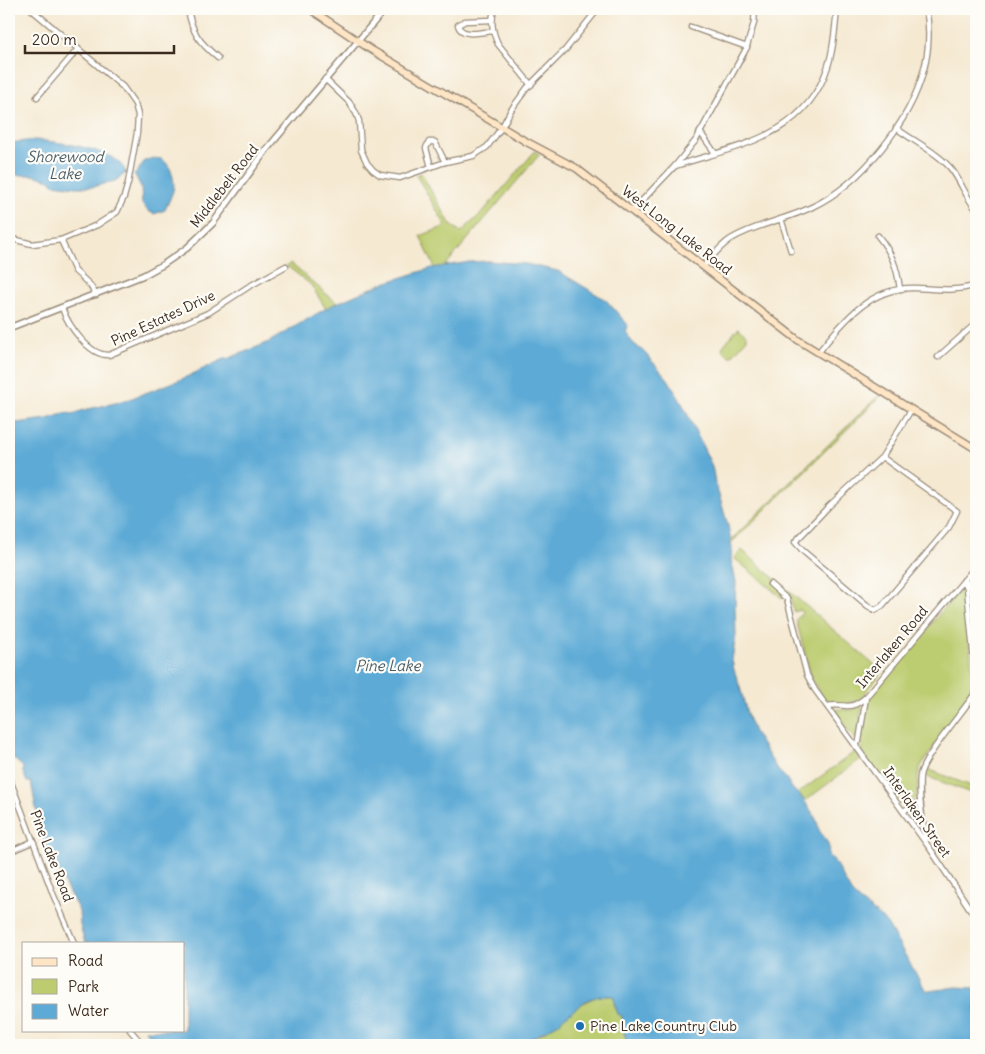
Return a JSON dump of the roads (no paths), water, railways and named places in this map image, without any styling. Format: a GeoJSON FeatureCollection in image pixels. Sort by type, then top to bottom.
{"type":"FeatureCollection","features":[{"type":"Feature","properties":{"kind":"main road","name":"West Long Lake Road"},"geometry":{"type":"LineString","coordinates":[[310,9],[357,41],[502,127],[576,168],[798,340],[976,449]]}},
{"type":"Feature","properties":{"kind":"street"},"geometry":{"type":"LineString","coordinates":[[9,238],[32,244],[61,240],[97,226],[117,212],[128,183],[138,128],[137,108],[127,91],[31,9]]}},
{"type":"Feature","properties":{"kind":"street"},"geometry":{"type":"LineString","coordinates":[[188,9],[192,27],[197,38],[218,58]]}},
{"type":"Feature","properties":{"kind":"street","name":"Middlebelt Road"},"geometry":{"type":"LineString","coordinates":[[9,328],[96,295],[156,269],[179,254],[202,234],[226,207],[267,149],[385,9]]}},
{"type":"Feature","properties":{"kind":"street"},"geometry":{"type":"LineString","coordinates":[[494,9],[493,31],[498,44],[531,84]]}},
{"type":"Feature","properties":{"kind":"street"},"geometry":{"type":"LineString","coordinates":[[325,79],[349,102],[356,112],[359,121],[361,150],[367,164],[373,170],[387,177],[400,178],[481,152],[491,143],[511,110],[531,84],[566,49],[598,9]]}},
{"type":"Feature","properties":{"kind":"street"},"geometry":{"type":"LineString","coordinates":[[632,211],[675,166],[700,132],[747,47],[754,23],[755,9]]}},
{"type":"Feature","properties":{"kind":"street"},"geometry":{"type":"LineString","coordinates":[[675,166],[768,135],[789,123],[806,106],[819,87],[828,66],[837,9]]}},
{"type":"Feature","properties":{"kind":"street"},"geometry":{"type":"LineString","coordinates":[[704,266],[730,240],[754,228],[813,207],[842,188],[871,161],[896,128],[912,100],[924,69],[928,38],[926,9]]}},
{"type":"Feature","properties":{"kind":"street"},"geometry":{"type":"LineString","coordinates":[[492,20],[465,20],[458,27],[462,32],[466,33],[493,31]]}},
{"type":"Feature","properties":{"kind":"street"},"geometry":{"type":"LineString","coordinates":[[691,27],[747,47]]}},
{"type":"Feature","properties":{"kind":"street"},"geometry":{"type":"LineString","coordinates":[[37,97],[78,49]]}},
{"type":"Feature","properties":{"kind":"street"},"geometry":{"type":"LineString","coordinates":[[896,128],[940,158],[952,170],[969,201],[976,209]]}},
{"type":"Feature","properties":{"kind":"street"},"geometry":{"type":"LineString","coordinates":[[700,132],[715,153]]}},
{"type":"Feature","properties":{"kind":"street"},"geometry":{"type":"LineString","coordinates":[[431,167],[426,148],[429,142],[435,142],[445,162]]}},
{"type":"Feature","properties":{"kind":"street"},"geometry":{"type":"LineString","coordinates":[[781,219],[791,250]]}},
{"type":"Feature","properties":{"kind":"street"},"geometry":{"type":"LineString","coordinates":[[878,236],[888,248],[897,267],[900,289]]}},
{"type":"Feature","properties":{"kind":"street"},"geometry":{"type":"LineString","coordinates":[[61,240],[72,266],[90,285],[96,295]]}},
{"type":"Feature","properties":{"kind":"street","name":"Pine Estates Drive"},"geometry":{"type":"LineString","coordinates":[[62,308],[70,326],[78,335],[99,354],[109,355],[208,313],[248,287],[286,266]]}},
{"type":"Feature","properties":{"kind":"street"},"geometry":{"type":"LineString","coordinates":[[818,353],[854,310],[868,300],[900,289],[952,290],[976,285],[976,289]]}},
{"type":"Feature","properties":{"kind":"street"},"geometry":{"type":"LineString","coordinates":[[938,357],[974,325],[976,317]]}},
{"type":"Feature","properties":{"kind":"street"},"geometry":{"type":"LineString","coordinates":[[882,457],[957,511],[949,527],[882,606],[875,610],[803,551],[795,542],[829,506],[882,457],[911,410]]}},
{"type":"Feature","properties":{"kind":"street","name":"Interlaken Road"},"geometry":{"type":"LineString","coordinates":[[827,706],[858,705],[976,566]]}},
{"type":"Feature","properties":{"kind":"street"},"geometry":{"type":"LineString","coordinates":[[964,580],[976,590]]}},
{"type":"Feature","properties":{"kind":"street"},"geometry":{"type":"LineString","coordinates":[[964,580],[967,588],[976,683]]}},
{"type":"Feature","properties":{"kind":"street","name":"Interlaken Street"},"geometry":{"type":"LineString","coordinates":[[770,584],[787,599],[807,675],[814,690],[927,844],[976,918]]}},
{"type":"Feature","properties":{"kind":"street"},"geometry":{"type":"LineString","coordinates":[[927,844],[920,802],[920,776],[924,763],[976,692]]}},
{"type":"Feature","properties":{"kind":"street"},"geometry":{"type":"LineString","coordinates":[[855,745],[859,741],[866,697]]}},
{"type":"Feature","properties":{"kind":"street","name":"Pine Lake Road"},"geometry":{"type":"LineString","coordinates":[[9,777],[56,902],[74,942]]}},
{"type":"Feature","properties":{"kind":"street"},"geometry":{"type":"LineString","coordinates":[[903,811],[920,802]]}},
{"type":"Feature","properties":{"kind":"street"},"geometry":{"type":"LineString","coordinates":[[9,852],[34,841]]}},
{"type":"Feature","properties":{"kind":"street"},"geometry":{"type":"LineString","coordinates":[[132,1032],[143,1045]]}},
{"type":"Feature","properties":{"kind":"water","name":"Shorewood Lake"},"geometry":{"type":"Polygon","coordinates":[[[35,140],[58,142],[100,152],[121,164],[126,173],[115,181],[92,187],[53,184],[50,180],[33,175],[9,175],[9,143],[35,140]]]}},
{"type":"Feature","properties":{"kind":"water"},"geometry":{"type":"Polygon","coordinates":[[[153,158],[161,159],[168,164],[174,183],[173,191],[165,210],[154,214],[148,211],[142,204],[141,187],[135,175],[144,161],[153,158]]]}},
{"type":"Feature","properties":{"kind":"water","name":"Pine Lake"},"geometry":{"type":"Polygon","coordinates":[[[488,261],[526,264],[558,271],[606,300],[628,325],[625,331],[632,342],[644,352],[668,379],[683,405],[712,466],[728,525],[732,548],[731,559],[736,582],[736,635],[732,660],[754,732],[777,769],[810,809],[829,847],[828,856],[833,859],[851,892],[887,924],[925,989],[930,991],[955,987],[976,988],[976,1045],[628,1045],[623,1029],[622,1016],[618,1014],[614,997],[599,996],[587,1000],[562,1019],[561,1022],[519,1045],[155,1045],[146,1032],[185,1032],[185,942],[85,942],[80,925],[79,911],[50,850],[47,848],[39,825],[31,782],[27,782],[23,767],[12,759],[9,748],[9,424],[47,419],[66,413],[72,414],[124,401],[267,343],[330,306],[381,284],[432,268],[488,261]]]}},
{"type":"Feature","properties":{"kind":"waterway"},"geometry":{"type":"LineString","coordinates":[[126,173],[135,175]]}},
{"type":"Feature","properties":{"kind":"place","name":"Pine Lake Country Club"},"geometry":{"type":"Point","coordinates":[580,1026]}}]}
